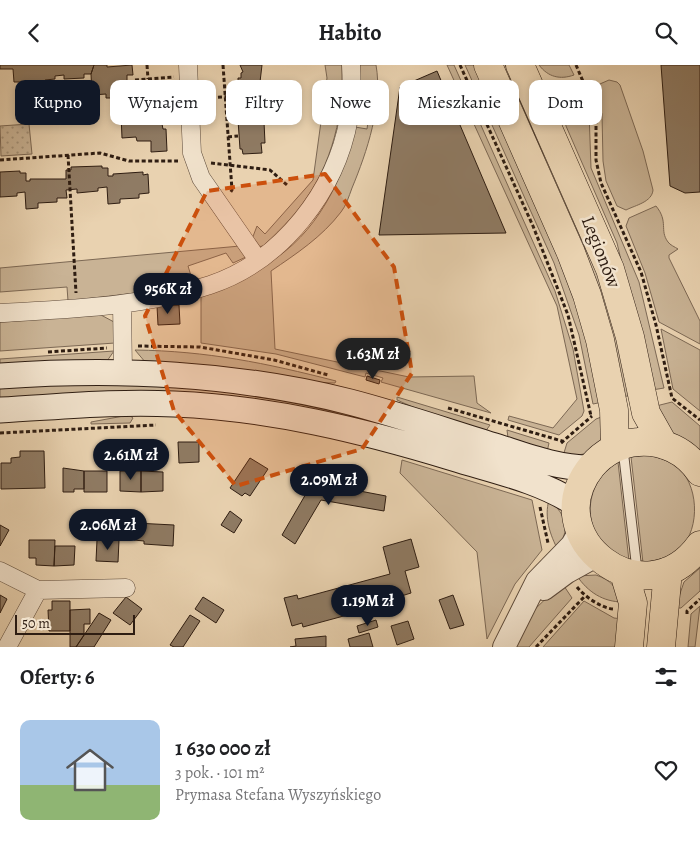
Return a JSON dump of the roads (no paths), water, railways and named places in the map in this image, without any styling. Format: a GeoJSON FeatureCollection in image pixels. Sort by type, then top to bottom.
{"type":"FeatureCollection","features":[{"type":"Feature","properties":{"kind":"highway","name":"Legionów"},"geometry":{"type":"LineString","coordinates":[[488,65],[571,253],[587,295],[600,340],[613,401],[619,446]]}},
{"type":"Feature","properties":{"kind":"highway","name":"Legionów"},"geometry":{"type":"LineString","coordinates":[[520,65],[610,269],[630,337],[646,413],[664,445]]}},
{"type":"Feature","properties":{"kind":"highway"},"geometry":{"type":"LineString","coordinates":[[700,472],[686,457],[664,445],[644,441],[619,446],[601,457],[590,468],[582,481],[576,504],[580,531],[596,557],[609,566],[630,574],[649,576],[668,571],[683,563],[700,545]]}},
{"type":"Feature","properties":{"kind":"highway"},"geometry":{"type":"LineString","coordinates":[[661,647],[668,571]]}},
{"type":"Feature","properties":{"kind":"highway"},"geometry":{"type":"LineString","coordinates":[[629,647],[633,603],[630,574]]}},
{"type":"Feature","properties":{"kind":"main road"},"geometry":{"type":"LineString","coordinates":[[0,376],[123,372],[205,376],[302,391],[382,411],[554,465],[590,468]]}},
{"type":"Feature","properties":{"kind":"main road"},"geometry":{"type":"LineString","coordinates":[[0,410],[144,403],[208,406],[282,415],[359,431],[439,454],[546,487],[576,504]]}},
{"type":"Feature","properties":{"kind":"street"},"geometry":{"type":"LineString","coordinates":[[0,313],[77,309],[122,304],[209,285],[226,279],[258,260],[307,214],[329,177],[338,158],[350,117],[351,65]]}},
{"type":"Feature","properties":{"kind":"street"},"geometry":{"type":"LineString","coordinates":[[185,71],[190,98],[194,161],[201,178],[258,260]]}},
{"type":"Feature","properties":{"kind":"street"},"geometry":{"type":"LineString","coordinates":[[122,304],[123,372]]}},
{"type":"Feature","properties":{"kind":"street"},"geometry":{"type":"LineString","coordinates":[[504,647],[537,581],[572,545],[580,531]]}},
{"type":"Feature","properties":{"kind":"street"},"geometry":{"type":"LineString","coordinates":[[527,602],[567,572],[596,557]]}},
{"type":"Feature","properties":{"kind":"street"},"geometry":{"type":"LineString","coordinates":[[0,571],[38,591],[126,588]]}},
{"type":"Feature","properties":{"kind":"street"},"geometry":{"type":"LineString","coordinates":[[7,647],[38,591]]}},
{"type":"Feature","properties":{"kind":"lane"},"geometry":{"type":"LineString","coordinates":[[619,446],[630,574]]}}]}
